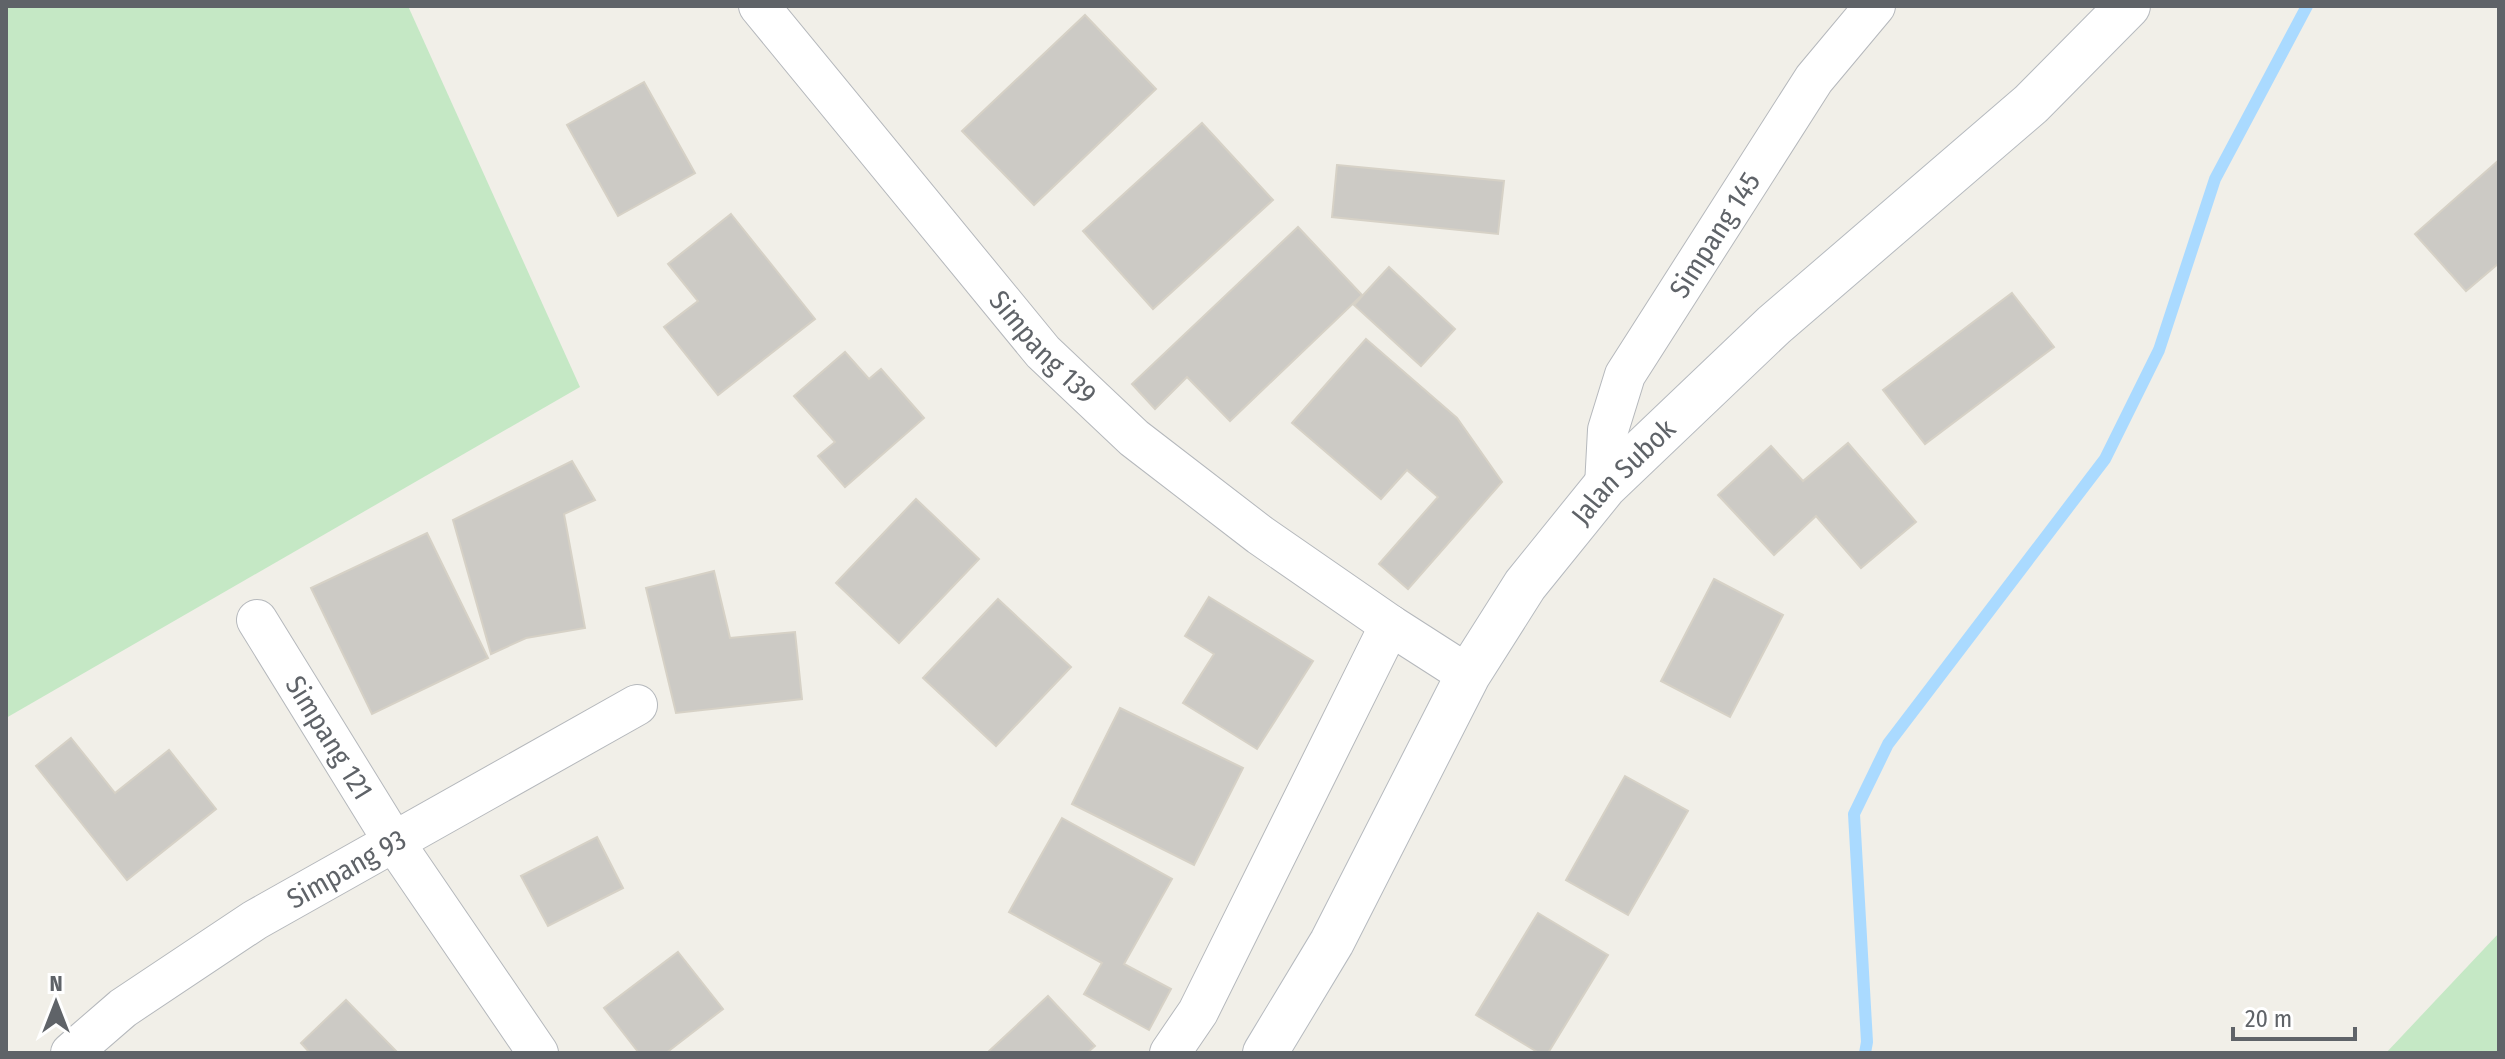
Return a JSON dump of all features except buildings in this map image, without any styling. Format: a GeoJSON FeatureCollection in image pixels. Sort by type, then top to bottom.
{"type":"FeatureCollection","features":[{"type":"Feature","properties":{"kind":"main road","name":"Jalan Subok"},"geometry":{"type":"LineString","coordinates":[[1265,1053],[1332,942],[1468,675],[1525,585],[1605,486],[1774,325],[2031,104],[2128,6]]}},
{"type":"Feature","properties":{"kind":"street","name":"Simpang 139"},"geometry":{"type":"LineString","coordinates":[[759,6],[1043,352],[1134,438],[1260,535],[1468,675]]}},
{"type":"Feature","properties":{"kind":"street","name":"Simpang 145"},"geometry":{"type":"LineString","coordinates":[[1605,486],[1608,430],[1625,375],[1814,79],[1875,6]]}},
{"type":"Feature","properties":{"kind":"street","name":"Simpang 121"},"geometry":{"type":"LineString","coordinates":[[257,620],[394,842],[538,1053]]}},
{"type":"Feature","properties":{"kind":"street"},"geometry":{"type":"LineString","coordinates":[[1170,1053],[1198,1012],[1390,625]]}},
{"type":"Feature","properties":{"kind":"street","name":"Simpang 93"},"geometry":{"type":"LineString","coordinates":[[71,1053],[123,1008],[242,929],[637,705]]}},
{"type":"Feature","properties":{"kind":"green space"},"geometry":{"type":"Polygon","coordinates":[[[6,6],[408,6],[580,387],[6,718],[6,6]]]}},
{"type":"Feature","properties":{"kind":"green space"},"geometry":{"type":"Polygon","coordinates":[[[2499,933],[2499,1053],[2386,1053],[2499,933]]]}},
{"type":"Feature","properties":{"kind":"waterway"},"geometry":{"type":"LineString","coordinates":[[1865,1053],[1867,1042],[1854,814],[1888,744],[2105,459],[2159,350],[2215,179],[2307,6]]}}]}
